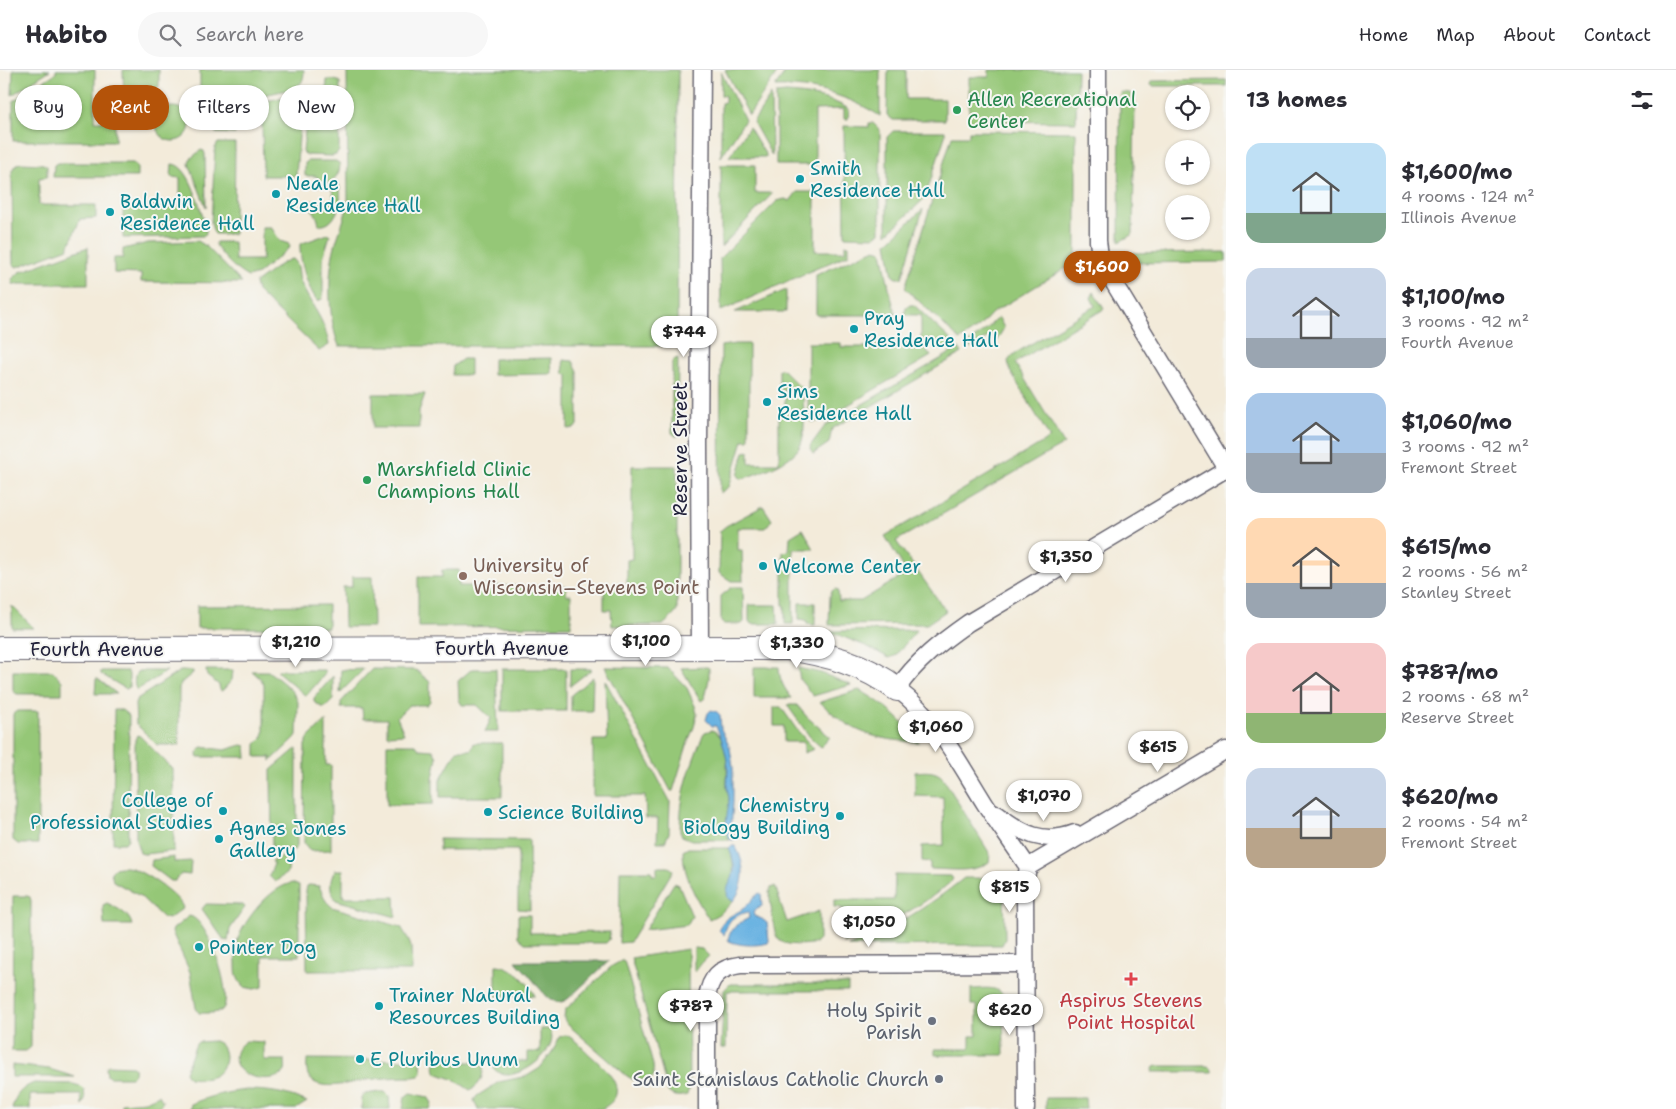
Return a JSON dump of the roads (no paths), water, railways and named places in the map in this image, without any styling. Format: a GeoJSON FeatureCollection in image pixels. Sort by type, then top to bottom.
{"type":"FeatureCollection","features":[{"type":"Feature","properties":{"kind":"street","name":"Reserve Street"},"geometry":{"type":"LineString","coordinates":[[700,647],[699,444],[702,70]]}},
{"type":"Feature","properties":{"kind":"street"},"geometry":{"type":"LineString","coordinates":[[1026,1109],[1025,884],[1028,867],[939,730],[917,706],[897,689],[908,673],[931,650],[968,623],[1226,469],[1109,275],[1100,256],[1098,241],[1098,70]]}},
{"type":"Feature","properties":{"kind":"street","name":"Fourth Avenue"},"geometry":{"type":"LineString","coordinates":[[0,649],[787,648],[836,658],[882,678],[897,689]]}},
{"type":"Feature","properties":{"kind":"street"},"geometry":{"type":"LineString","coordinates":[[1028,867],[1226,750]]}},
{"type":"Feature","properties":{"kind":"street"},"geometry":{"type":"LineString","coordinates":[[986,805],[1021,831],[1048,839],[1068,836],[1105,822]]}},
{"type":"Feature","properties":{"kind":"street"},"geometry":{"type":"LineString","coordinates":[[707,1109],[706,998],[708,988],[720,970],[729,966],[740,965],[1025,964]]}},
{"type":"Feature","properties":{"kind":"water"},"geometry":{"type":"Polygon","coordinates":[[[711,710],[720,715],[721,729],[730,748],[733,767],[731,829],[734,840],[731,840],[726,831],[729,799],[727,787],[728,767],[725,751],[716,726],[712,726],[706,720],[711,710]]]}},
{"type":"Feature","properties":{"kind":"water"},"geometry":{"type":"Polygon","coordinates":[[[735,846],[739,853],[743,867],[740,888],[733,901],[728,898],[727,891],[734,872],[729,848],[735,846]]]}},
{"type":"Feature","properties":{"kind":"water"},"geometry":{"type":"Polygon","coordinates":[[[759,893],[761,894],[762,906],[753,911],[754,916],[767,923],[768,943],[749,945],[729,941],[728,939],[734,928],[749,918],[748,912],[731,919],[724,935],[719,930],[723,922],[744,908],[759,893]]]}},
{"type":"Feature","properties":{"kind":"place","name":"Allen Recreational Center"},"geometry":{"type":"Point","coordinates":[957,110]}},
{"type":"Feature","properties":{"kind":"place","name":"Smith Residence Hall"},"geometry":{"type":"Point","coordinates":[800,179]}},
{"type":"Feature","properties":{"kind":"place","name":"Neale Residence Hall"},"geometry":{"type":"Point","coordinates":[276,194]}},
{"type":"Feature","properties":{"kind":"place","name":"Baldwin Residence Hall"},"geometry":{"type":"Point","coordinates":[110,212]}},
{"type":"Feature","properties":{"kind":"place","name":"Pray Residence Hall"},"geometry":{"type":"Point","coordinates":[854,329]}},
{"type":"Feature","properties":{"kind":"place","name":"Sims Residence Hall"},"geometry":{"type":"Point","coordinates":[767,402]}},
{"type":"Feature","properties":{"kind":"place","name":"Marshfield Clinic Champions Hall"},"geometry":{"type":"Point","coordinates":[367,480]}},
{"type":"Feature","properties":{"kind":"place","name":"Welcome Center"},"geometry":{"type":"Point","coordinates":[763,566]}},
{"type":"Feature","properties":{"kind":"place","name":"University of Wisconsin–Stevens Point"},"geometry":{"type":"Point","coordinates":[463,576]}},
{"type":"Feature","properties":{"kind":"place","name":"College of Professional Studies"},"geometry":{"type":"Point","coordinates":[223,811]}},
{"type":"Feature","properties":{"kind":"place","name":"Science Building"},"geometry":{"type":"Point","coordinates":[488,812]}},
{"type":"Feature","properties":{"kind":"place","name":"Chemistry Biology Building"},"geometry":{"type":"Point","coordinates":[840,816]}},
{"type":"Feature","properties":{"kind":"place","name":"Agnes Jones Gallery"},"geometry":{"type":"Point","coordinates":[219,839]}},
{"type":"Feature","properties":{"kind":"place","name":"Pointer Dog"},"geometry":{"type":"Point","coordinates":[199,947]}},
{"type":"Feature","properties":{"kind":"place","name":"Aspirus Stevens Point Hospital"},"geometry":{"type":"Point","coordinates":[1131,979]}},
{"type":"Feature","properties":{"kind":"place","name":"Trainer Natural Resources Building"},"geometry":{"type":"Point","coordinates":[379,1006]}},
{"type":"Feature","properties":{"kind":"place","name":"Holy Spirit Parish"},"geometry":{"type":"Point","coordinates":[932,1021]}},
{"type":"Feature","properties":{"kind":"place","name":"E Pluribus Unum"},"geometry":{"type":"Point","coordinates":[360,1059]}},
{"type":"Feature","properties":{"kind":"place","name":"Saint Stanislaus Catholic Church"},"geometry":{"type":"Point","coordinates":[939,1079]}}]}
